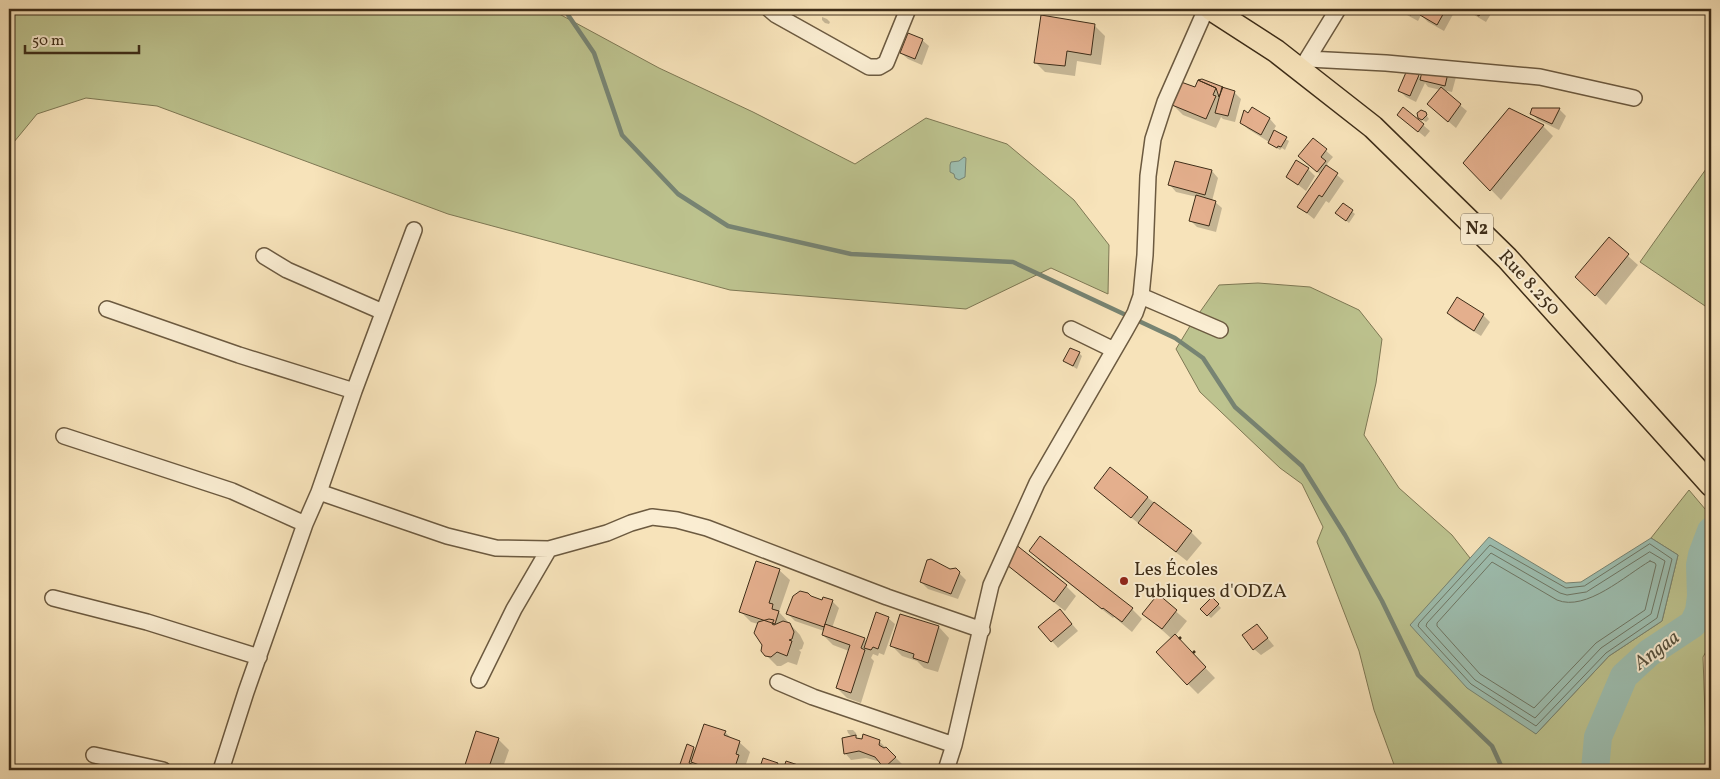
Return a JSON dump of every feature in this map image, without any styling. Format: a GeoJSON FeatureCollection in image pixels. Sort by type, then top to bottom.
{"type":"FeatureCollection","features":[{"type":"Feature","properties":{"kind":"highway","name":"Rue 8.250"},"geometry":{"type":"LineString","coordinates":[[1210,9],[1276,51],[1304,64],[1373,127],[1507,258],[1711,485]]}},
{"type":"Feature","properties":{"kind":"street"},"geometry":{"type":"LineString","coordinates":[[769,9],[776,15],[869,67],[879,67],[886,63],[908,9]]}},
{"type":"Feature","properties":{"kind":"street"},"geometry":{"type":"LineString","coordinates":[[950,768],[992,585],[1037,483],[1135,313],[1141,296],[1145,255],[1148,176],[1153,139],[1164,102],[1206,9]]}},
{"type":"Feature","properties":{"kind":"street"},"geometry":{"type":"LineString","coordinates":[[1304,64],[1338,9]]}},
{"type":"Feature","properties":{"kind":"street"},"geometry":{"type":"LineString","coordinates":[[1304,64],[1386,63],[1540,76],[1634,98]]}},
{"type":"Feature","properties":{"kind":"street"},"geometry":{"type":"LineString","coordinates":[[221,770],[246,692],[305,524],[319,492],[354,391],[414,230]]}},
{"type":"Feature","properties":{"kind":"street"},"geometry":{"type":"LineString","coordinates":[[264,256],[287,270],[383,312]]}},
{"type":"Feature","properties":{"kind":"street"},"geometry":{"type":"LineString","coordinates":[[1141,296],[1220,330]]}},
{"type":"Feature","properties":{"kind":"street"},"geometry":{"type":"LineString","coordinates":[[107,309],[240,355],[354,391]]}},
{"type":"Feature","properties":{"kind":"street"},"geometry":{"type":"LineString","coordinates":[[1071,329],[1114,350]]}},
{"type":"Feature","properties":{"kind":"street"},"geometry":{"type":"LineString","coordinates":[[64,436],[232,492],[305,524]]}},
{"type":"Feature","properties":{"kind":"street"},"geometry":{"type":"LineString","coordinates":[[319,492],[447,536],[496,548],[549,549],[607,533],[652,517],[677,520],[707,528],[888,597],[982,630]]}},
{"type":"Feature","properties":{"kind":"street"},"geometry":{"type":"LineString","coordinates":[[479,680],[514,609],[549,549]]}},
{"type":"Feature","properties":{"kind":"street"},"geometry":{"type":"LineString","coordinates":[[53,598],[147,622],[258,657]]}},
{"type":"Feature","properties":{"kind":"street"},"geometry":{"type":"LineString","coordinates":[[778,682],[813,697],[954,745]]}},
{"type":"Feature","properties":{"kind":"street"},"geometry":{"type":"LineString","coordinates":[[94,755],[163,770]]}},
{"type":"Feature","properties":{"kind":"green space"},"geometry":{"type":"Polygon","coordinates":[[[9,9],[550,9],[659,68],[753,112],[855,164],[926,118],[1007,144],[1074,200],[1109,245],[1108,294],[1051,268],[966,309],[730,290],[448,214],[157,106],[86,98],[37,114],[9,148],[9,9]]]}},
{"type":"Feature","properties":{"kind":"green space"},"geometry":{"type":"Polygon","coordinates":[[[1711,162],[1711,310],[1640,262],[1711,162]]]}},
{"type":"Feature","properties":{"kind":"green space"},"geometry":{"type":"Polygon","coordinates":[[[1258,283],[1310,287],[1359,310],[1382,339],[1376,383],[1364,435],[1399,488],[1452,535],[1470,558],[1411,625],[1536,734],[1609,656],[1662,621],[1678,555],[1651,538],[1689,490],[1711,516],[1711,643],[1703,657],[1707,770],[1396,770],[1374,710],[1359,651],[1317,542],[1323,527],[1302,484],[1280,468],[1200,392],[1176,349],[1219,285],[1258,283]]]}},
{"type":"Feature","properties":{"kind":"water"},"geometry":{"type":"Polygon","coordinates":[[[964,157],[966,158],[965,177],[959,180],[950,172],[950,165],[951,162],[959,161],[964,157]]]}},
{"type":"Feature","properties":{"kind":"water"},"geometry":{"type":"Polygon","coordinates":[[[1489,537],[1566,583],[1581,582],[1651,538],[1678,555],[1662,621],[1609,656],[1536,734],[1467,688],[1410,625],[1489,537]]]}},
{"type":"Feature","properties":{"kind":"building"},"geometry":{"type":"Polygon","coordinates":[[[1400,9],[1415,9],[1411,15],[1400,9]]]}},
{"type":"Feature","properties":{"kind":"building"},"geometry":{"type":"Polygon","coordinates":[[[1423,9],[1446,9],[1437,25],[1420,15],[1423,9]]]}},
{"type":"Feature","properties":{"kind":"building"},"geometry":{"type":"Polygon","coordinates":[[[1467,9],[1483,9],[1479,16],[1467,9]]]}},
{"type":"Feature","properties":{"kind":"building"},"geometry":{"type":"Polygon","coordinates":[[[1041,15],[1095,24],[1091,55],[1067,51],[1065,66],[1034,63],[1041,15]]]}},
{"type":"Feature","properties":{"kind":"building"},"geometry":{"type":"Polygon","coordinates":[[[908,33],[923,39],[915,59],[900,53],[908,33]]]}},
{"type":"Feature","properties":{"kind":"building"},"geometry":{"type":"Polygon","coordinates":[[[1424,63],[1449,69],[1445,86],[1420,80],[1424,63]]]}},
{"type":"Feature","properties":{"kind":"building"},"geometry":{"type":"Polygon","coordinates":[[[1407,70],[1419,75],[1410,96],[1398,91],[1407,70]]]}},
{"type":"Feature","properties":{"kind":"building"},"geometry":{"type":"Polygon","coordinates":[[[1202,79],[1223,87],[1219,97],[1216,88],[1198,80],[1202,79]]]}},
{"type":"Feature","properties":{"kind":"building"},"geometry":{"type":"Polygon","coordinates":[[[1198,80],[1216,88],[1213,95],[1216,96],[1206,119],[1172,105],[1181,82],[1195,87],[1198,80]]]}},
{"type":"Feature","properties":{"kind":"building"},"geometry":{"type":"Polygon","coordinates":[[[1222,87],[1235,91],[1228,116],[1215,113],[1222,87]]]}},
{"type":"Feature","properties":{"kind":"building"},"geometry":{"type":"Polygon","coordinates":[[[1441,87],[1461,104],[1448,122],[1427,104],[1441,87]]]}},
{"type":"Feature","properties":{"kind":"building"},"geometry":{"type":"Polygon","coordinates":[[[1252,107],[1270,118],[1261,135],[1240,123],[1244,110],[1248,113],[1252,107]]]}},
{"type":"Feature","properties":{"kind":"building"},"geometry":{"type":"Polygon","coordinates":[[[1403,107],[1424,124],[1418,132],[1397,115],[1403,107]]]}},
{"type":"Feature","properties":{"kind":"building"},"geometry":{"type":"Polygon","coordinates":[[[1509,108],[1544,125],[1490,191],[1463,163],[1509,108]]]}},
{"type":"Feature","properties":{"kind":"building"},"geometry":{"type":"Polygon","coordinates":[[[1532,108],[1560,108],[1552,124],[1530,114],[1532,108]]]}},
{"type":"Feature","properties":{"kind":"building"},"geometry":{"type":"Polygon","coordinates":[[[1421,110],[1426,112],[1427,115],[1422,120],[1418,118],[1417,113],[1421,110]]]}},
{"type":"Feature","properties":{"kind":"building"},"geometry":{"type":"Polygon","coordinates":[[[1274,130],[1287,137],[1281,147],[1278,146],[1277,148],[1268,143],[1274,130]]]}},
{"type":"Feature","properties":{"kind":"building"},"geometry":{"type":"Polygon","coordinates":[[[1313,138],[1327,149],[1321,157],[1326,161],[1317,172],[1298,156],[1313,138]]]}},
{"type":"Feature","properties":{"kind":"building"},"geometry":{"type":"Polygon","coordinates":[[[1296,160],[1309,168],[1298,185],[1286,177],[1296,160]]]}},
{"type":"Feature","properties":{"kind":"building"},"geometry":{"type":"Polygon","coordinates":[[[1175,161],[1212,170],[1205,195],[1168,185],[1175,161]]]}},
{"type":"Feature","properties":{"kind":"building"},"geometry":{"type":"Polygon","coordinates":[[[1326,165],[1338,173],[1322,197],[1319,195],[1307,213],[1297,207],[1326,165]]]}},
{"type":"Feature","properties":{"kind":"building"},"geometry":{"type":"Polygon","coordinates":[[[1196,195],[1216,201],[1209,226],[1189,221],[1196,195]]]}},
{"type":"Feature","properties":{"kind":"building"},"geometry":{"type":"Polygon","coordinates":[[[1343,203],[1353,210],[1346,221],[1335,213],[1343,203]]]}},
{"type":"Feature","properties":{"kind":"building"},"geometry":{"type":"Polygon","coordinates":[[[1609,237],[1629,254],[1595,296],[1575,277],[1609,237]]]}},
{"type":"Feature","properties":{"kind":"building"},"geometry":{"type":"Polygon","coordinates":[[[1457,297],[1484,314],[1474,331],[1447,313],[1457,297]]]}},
{"type":"Feature","properties":{"kind":"building"},"geometry":{"type":"Polygon","coordinates":[[[1070,348],[1080,352],[1073,366],[1063,361],[1070,348]]]}},
{"type":"Feature","properties":{"kind":"building"},"geometry":{"type":"Polygon","coordinates":[[[1110,467],[1148,497],[1131,518],[1094,488],[1110,467]]]}},
{"type":"Feature","properties":{"kind":"building"},"geometry":{"type":"Polygon","coordinates":[[[1154,502],[1192,531],[1176,552],[1138,523],[1154,502]]]}},
{"type":"Feature","properties":{"kind":"building"},"geometry":{"type":"Polygon","coordinates":[[[1040,536],[1133,608],[1122,622],[1102,609],[1029,551],[1040,536]]]}},
{"type":"Feature","properties":{"kind":"building"},"geometry":{"type":"Polygon","coordinates":[[[1015,544],[1067,585],[1054,602],[1007,565],[1015,544]]]}},
{"type":"Feature","properties":{"kind":"building"},"geometry":{"type":"Polygon","coordinates":[[[931,559],[950,569],[956,568],[960,572],[951,594],[920,582],[927,560],[931,559]]]}},
{"type":"Feature","properties":{"kind":"building"},"geometry":{"type":"Polygon","coordinates":[[[756,561],[780,569],[769,603],[773,604],[772,609],[779,611],[775,624],[739,612],[756,561]]]}},
{"type":"Feature","properties":{"kind":"building"},"geometry":{"type":"Polygon","coordinates":[[[800,591],[822,600],[823,597],[833,600],[824,627],[786,614],[793,596],[800,591]]]}},
{"type":"Feature","properties":{"kind":"building"},"geometry":{"type":"Polygon","coordinates":[[[1158,594],[1177,610],[1162,629],[1142,614],[1158,594]]]}},
{"type":"Feature","properties":{"kind":"building"},"geometry":{"type":"Polygon","coordinates":[[[1212,597],[1219,604],[1207,616],[1200,609],[1212,597]]]}},
{"type":"Feature","properties":{"kind":"building"},"geometry":{"type":"Polygon","coordinates":[[[1060,609],[1072,624],[1051,642],[1038,627],[1060,609]]]}},
{"type":"Feature","properties":{"kind":"building"},"geometry":{"type":"Polygon","coordinates":[[[876,612],[889,617],[878,649],[873,647],[871,650],[864,648],[876,612]]]}},
{"type":"Feature","properties":{"kind":"building"},"geometry":{"type":"Polygon","coordinates":[[[900,614],[939,626],[928,663],[913,658],[914,654],[890,646],[900,614]]]}},
{"type":"Feature","properties":{"kind":"building"},"geometry":{"type":"Polygon","coordinates":[[[769,619],[774,620],[772,624],[774,625],[783,621],[790,623],[794,632],[792,639],[789,640],[792,641],[787,656],[777,652],[771,657],[765,656],[761,651],[762,645],[754,633],[758,622],[769,619]]]}},
{"type":"Feature","properties":{"kind":"building"},"geometry":{"type":"Polygon","coordinates":[[[825,624],[865,638],[861,648],[865,650],[851,693],[836,688],[850,645],[822,635],[825,624]]]}},
{"type":"Feature","properties":{"kind":"building"},"geometry":{"type":"Polygon","coordinates":[[[1257,624],[1268,638],[1253,650],[1242,635],[1257,624]]]}},
{"type":"Feature","properties":{"kind":"building"},"geometry":{"type":"Polygon","coordinates":[[[1175,634],[1206,667],[1187,685],[1156,652],[1175,634]]]}},
{"type":"Feature","properties":{"kind":"building"},"geometry":{"type":"Polygon","coordinates":[[[704,724],[726,731],[724,735],[740,741],[736,754],[739,755],[734,770],[713,767],[713,770],[691,762],[704,724]]]}},
{"type":"Feature","properties":{"kind":"building"},"geometry":{"type":"Polygon","coordinates":[[[476,731],[499,738],[488,770],[457,770],[458,766],[464,768],[476,731]]]}},
{"type":"Feature","properties":{"kind":"building"},"geometry":{"type":"Polygon","coordinates":[[[863,734],[880,740],[879,745],[884,748],[886,747],[896,757],[884,768],[875,757],[859,751],[844,754],[842,738],[856,735],[856,738],[862,739],[863,734]]]}},
{"type":"Feature","properties":{"kind":"building"},"geometry":{"type":"Polygon","coordinates":[[[687,744],[694,747],[689,763],[702,768],[701,770],[678,770],[687,744]]]}},
{"type":"Feature","properties":{"kind":"building"},"geometry":{"type":"Polygon","coordinates":[[[763,758],[778,763],[775,770],[759,770],[763,758]]]}},
{"type":"Feature","properties":{"kind":"building"},"geometry":{"type":"Polygon","coordinates":[[[786,761],[804,767],[803,770],[783,770],[786,761]]]}},
{"type":"Feature","properties":{"kind":"waterway"},"geometry":{"type":"LineString","coordinates":[[564,9],[594,53],[622,135],[678,194],[728,226],[851,254],[1013,262],[1175,338],[1203,358],[1235,407],[1302,466],[1345,535],[1382,601],[1418,675],[1492,746],[1503,770]]}},
{"type":"Feature","properties":{"kind":"waterway","name":"Angaa"},"geometry":{"type":"LineString","coordinates":[[1595,770],[1598,737],[1624,676],[1649,653],[1693,624],[1699,611],[1701,596],[1700,565],[1711,531]]}},
{"type":"Feature","properties":{"kind":"place","name":"Les Écoles Publiques d'ODZA"},"geometry":{"type":"Point","coordinates":[1124,581]}}]}
